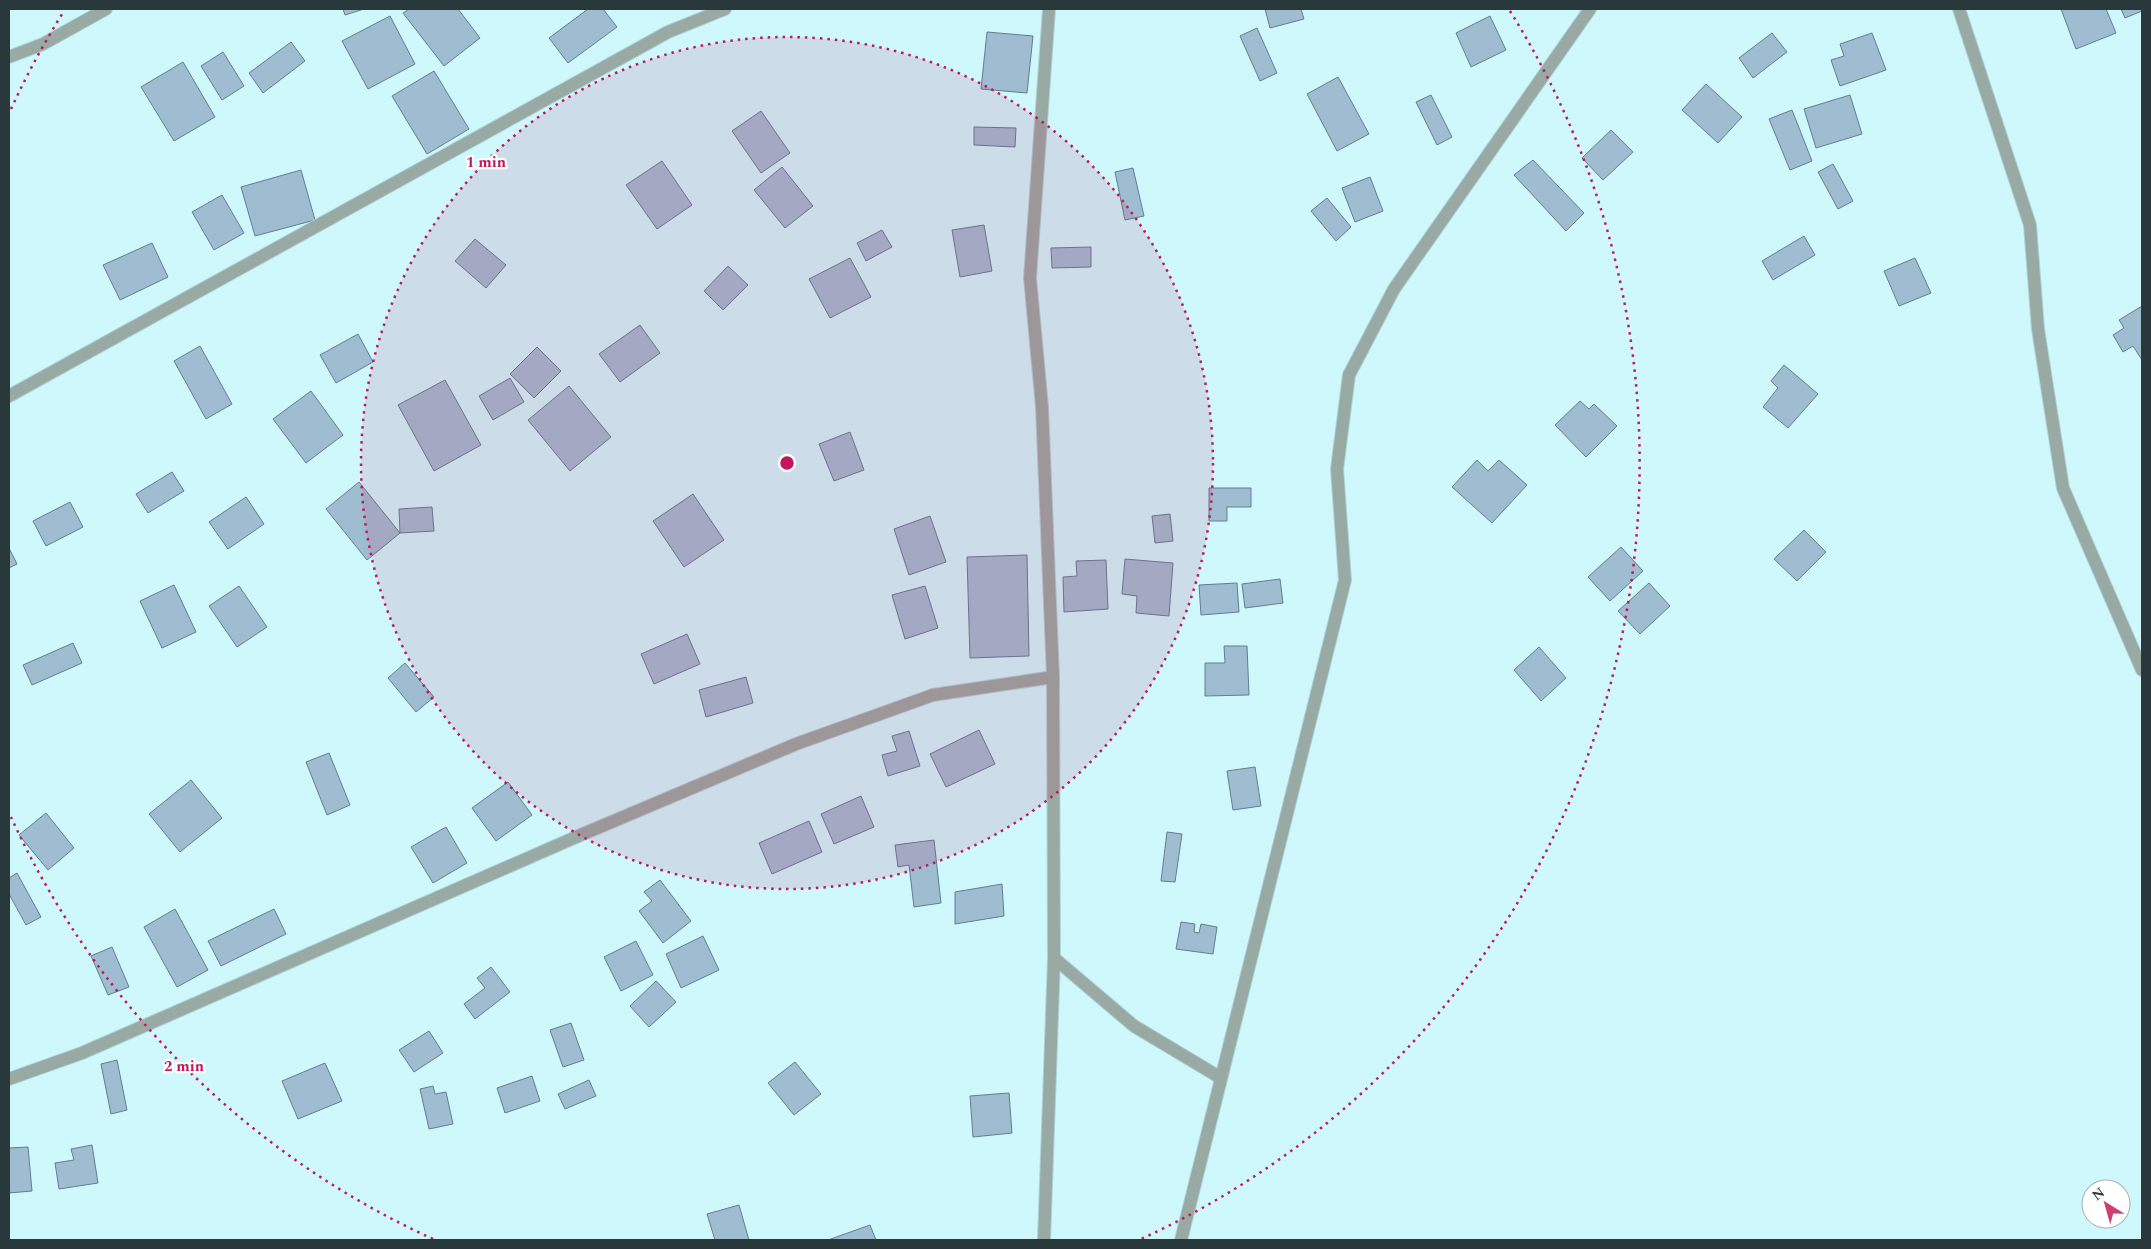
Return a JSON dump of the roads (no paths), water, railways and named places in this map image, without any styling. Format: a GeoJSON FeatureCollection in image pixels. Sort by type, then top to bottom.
{"type":"FeatureCollection","features":[{"type":"Feature","properties":{"kind":"street"},"geometry":{"type":"LineString","coordinates":[[9,57],[43,44],[106,9]]}},
{"type":"Feature","properties":{"kind":"street"},"geometry":{"type":"LineString","coordinates":[[9,396],[668,32],[725,9]]}},
{"type":"Feature","properties":{"kind":"street"},"geometry":{"type":"LineString","coordinates":[[1044,1240],[1054,958],[1053,677],[1042,407],[1030,278],[1049,9]]}},
{"type":"Feature","properties":{"kind":"street"},"geometry":{"type":"LineString","coordinates":[[1181,1240],[1345,580],[1337,469],[1349,376],[1394,289],[1590,9]]}},
{"type":"Feature","properties":{"kind":"street"},"geometry":{"type":"LineString","coordinates":[[1959,9],[2030,224],[2038,329],[2063,488],[2142,670]]}},
{"type":"Feature","properties":{"kind":"street"},"geometry":{"type":"LineString","coordinates":[[9,1079],[82,1053],[574,838],[796,744],[933,695],[1053,677]]}},
{"type":"Feature","properties":{"kind":"street"},"geometry":{"type":"LineString","coordinates":[[1054,958],[1134,1026],[1221,1078]]}}]}
